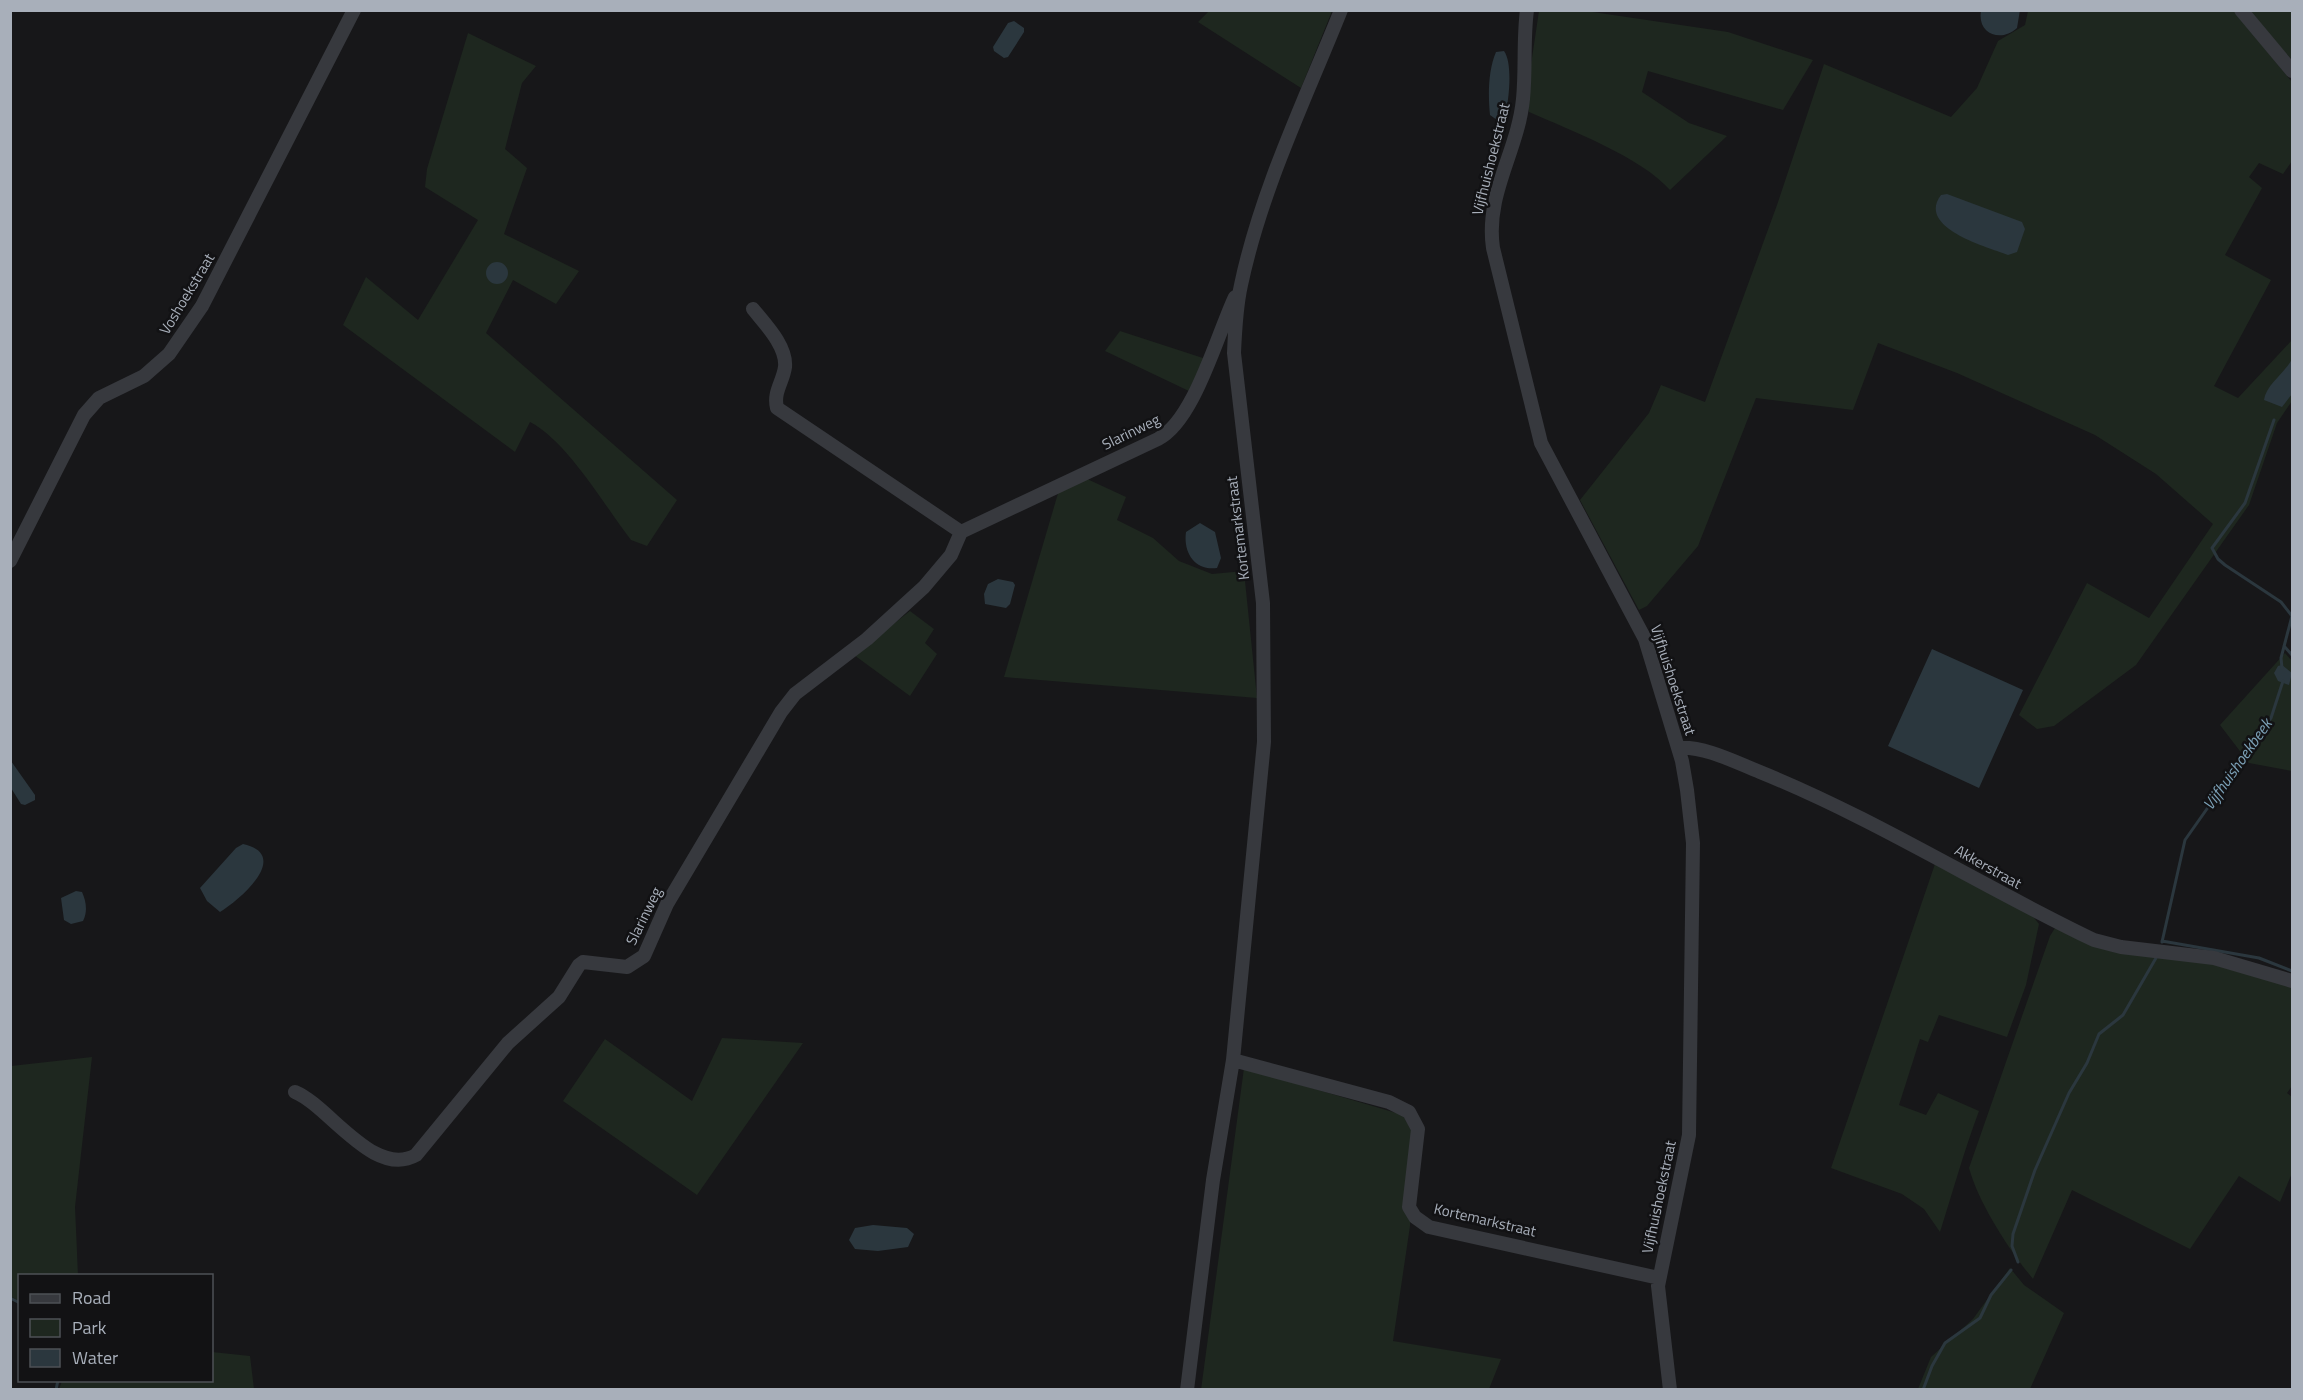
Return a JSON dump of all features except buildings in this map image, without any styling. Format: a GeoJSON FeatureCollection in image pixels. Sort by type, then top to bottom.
{"type":"FeatureCollection","features":[{"type":"Feature","properties":{"kind":"street","name":"Voshoekstraat"},"geometry":{"type":"LineString","coordinates":[[10,561],[84,415],[99,398],[144,376],[169,354],[202,306],[354,10]]}},
{"type":"Feature","properties":{"kind":"street","name":"Kortemarkstraat"},"geometry":{"type":"LineString","coordinates":[[1187,1389],[1213,1180],[1233,1060],[1264,742],[1263,603],[1234,353],[1240,287],[1269,193],[1341,10]]}},
{"type":"Feature","properties":{"kind":"street","name":"Vijfhuishoekstraat"},"geometry":{"type":"LineString","coordinates":[[1527,10],[1523,99],[1492,207],[1493,248],[1540,442],[1645,639],[1678,748],[1687,790],[1693,843],[1689,1135],[1659,1278],[1660,1314],[1670,1389]]}},
{"type":"Feature","properties":{"kind":"street"},"geometry":{"type":"LineString","coordinates":[[2241,10],[2292,71]]}},
{"type":"Feature","properties":{"kind":"street","name":"Slarinweg"},"geometry":{"type":"LineString","coordinates":[[295,1092],[306,1097],[354,1139],[381,1156],[405,1160],[417,1155],[508,1043],[559,997],[579,965],[584,962],[627,967],[644,956],[667,904],[781,712],[795,694],[875,633],[924,587],[951,555],[961,532],[1158,439],[1174,429],[1192,403],[1220,328],[1240,287]]}},
{"type":"Feature","properties":{"kind":"street"},"geometry":{"type":"LineString","coordinates":[[753,309],[782,351],[785,366],[775,399],[777,408],[961,532]]}},
{"type":"Feature","properties":{"kind":"street","name":"Akkerstraat"},"geometry":{"type":"LineString","coordinates":[[1678,748],[1688,747],[1715,755],[1797,787],[2094,940],[2121,947],[2214,958],[2292,981]]}},
{"type":"Feature","properties":{"kind":"street","name":"Kortemarkstraat"},"geometry":{"type":"LineString","coordinates":[[1233,1060],[1389,1102],[1410,1112],[1418,1129],[1409,1207],[1415,1217],[1429,1227],[1659,1278]]}},
{"type":"Feature","properties":{"kind":"green space"},"geometry":{"type":"Polygon","coordinates":[[[2233,10],[2292,82],[2292,161],[2283,174],[2259,163],[2249,177],[2262,188],[2225,255],[2271,280],[2214,386],[2238,398],[2292,340],[2292,401],[2277,423],[2249,505],[2136,665],[2054,726],[2037,729],[2019,715],[2087,583],[2149,618],[2213,524],[2156,474],[2095,435],[1957,373],[1878,343],[1853,410],[1756,398],[1698,546],[1647,606],[1639,610],[1580,500],[1649,413],[1661,385],[1705,402],[1777,205],[1824,64],[1951,117],[1977,88],[1998,41],[2025,25],[2028,11],[2233,10]]]}},
{"type":"Feature","properties":{"kind":"green space"},"geometry":{"type":"Polygon","coordinates":[[[1209,11],[1332,11],[1301,88],[1198,22],[1209,11]]]}},
{"type":"Feature","properties":{"kind":"green space"},"geometry":{"type":"Polygon","coordinates":[[[1539,11],[1586,11],[1728,32],[1813,60],[1783,110],[1648,71],[1642,92],[1689,123],[1727,136],[1670,190],[1642,166],[1584,136],[1529,112],[1526,98],[1539,11]]]}},
{"type":"Feature","properties":{"kind":"green space"},"geometry":{"type":"Polygon","coordinates":[[[2249,11],[2292,11],[2292,60],[2249,11]]]}},
{"type":"Feature","properties":{"kind":"green space"},"geometry":{"type":"Polygon","coordinates":[[[468,33],[536,66],[522,83],[505,149],[527,168],[504,234],[579,271],[556,304],[513,280],[486,333],[677,500],[647,546],[631,540],[585,475],[544,431],[530,422],[515,452],[343,325],[366,277],[418,320],[478,220],[425,187],[427,169],[468,33]]]}},
{"type":"Feature","properties":{"kind":"green space"},"geometry":{"type":"Polygon","coordinates":[[[1120,331],[1206,359],[1191,392],[1105,351],[1120,331]]]}},
{"type":"Feature","properties":{"kind":"green space"},"geometry":{"type":"Polygon","coordinates":[[[1085,478],[1126,497],[1117,520],[1153,538],[1179,561],[1212,574],[1244,571],[1257,698],[1004,677],[1059,490],[1085,478]]]}},
{"type":"Feature","properties":{"kind":"green space"},"geometry":{"type":"Polygon","coordinates":[[[910,611],[934,629],[925,643],[937,654],[910,696],[854,655],[910,611]]]}},
{"type":"Feature","properties":{"kind":"green space"},"geometry":{"type":"Polygon","coordinates":[[[2285,653],[2292,661],[2292,771],[2249,763],[2220,725],[2285,653]]]}},
{"type":"Feature","properties":{"kind":"green space"},"geometry":{"type":"Polygon","coordinates":[[[1935,864],[2031,914],[2039,924],[2026,985],[2007,1037],[1939,1015],[1928,1042],[1920,1039],[1899,1105],[1926,1115],[1938,1093],[1979,1111],[1940,1232],[1924,1209],[1902,1194],[1831,1168],[1935,864]]]}},
{"type":"Feature","properties":{"kind":"green space"},"geometry":{"type":"Polygon","coordinates":[[[2055,928],[2212,961],[2292,986],[2292,1086],[2287,1093],[2292,1097],[2292,1173],[2280,1202],[2239,1176],[2190,1249],[2072,1190],[2033,1279],[1996,1226],[1980,1196],[1969,1168],[2050,936],[2055,928]]]}},
{"type":"Feature","properties":{"kind":"green space"},"geometry":{"type":"Polygon","coordinates":[[[722,1038],[803,1043],[697,1195],[563,1101],[605,1039],[692,1101],[722,1038]]]}},
{"type":"Feature","properties":{"kind":"green space"},"geometry":{"type":"Polygon","coordinates":[[[92,1057],[75,1207],[78,1274],[18,1274],[18,1300],[10,1296],[11,1066],[92,1057]]]}},
{"type":"Feature","properties":{"kind":"green space"},"geometry":{"type":"Polygon","coordinates":[[[1244,1068],[1403,1115],[1412,1132],[1410,1226],[1393,1341],[1501,1359],[1489,1389],[1201,1390],[1244,1068]]]}},
{"type":"Feature","properties":{"kind":"green space"},"geometry":{"type":"Polygon","coordinates":[[[2010,1268],[2024,1285],[2064,1313],[2030,1389],[1918,1389],[1931,1357],[1973,1319],[2010,1268]]]}},
{"type":"Feature","properties":{"kind":"green space"},"geometry":{"type":"Polygon","coordinates":[[[213,1352],[250,1356],[254,1389],[59,1389],[62,1382],[213,1382],[213,1352]]]}},
{"type":"Feature","properties":{"kind":"water"},"geometry":{"type":"Polygon","coordinates":[[[2020,10],[2017,28],[2004,35],[1992,34],[1986,30],[1981,19],[1981,11],[2020,10]]]}},
{"type":"Feature","properties":{"kind":"water"},"geometry":{"type":"Polygon","coordinates":[[[1014,21],[1024,28],[1024,32],[1008,57],[1004,58],[994,51],[993,47],[1008,23],[1014,21]]]}},
{"type":"Feature","properties":{"kind":"water"},"geometry":{"type":"Polygon","coordinates":[[[1504,51],[1509,64],[1509,92],[1505,116],[1497,120],[1490,115],[1490,75],[1496,52],[1504,51]]]}},
{"type":"Feature","properties":{"kind":"water"},"geometry":{"type":"Polygon","coordinates":[[[1947,194],[2022,222],[2025,229],[2017,252],[2008,255],[1985,247],[1957,234],[1946,226],[1938,217],[1936,207],[1941,195],[1947,194]]]}},
{"type":"Feature","properties":{"kind":"water"},"geometry":{"type":"Polygon","coordinates":[[[497,262],[505,265],[508,273],[505,281],[497,284],[489,281],[486,273],[489,265],[497,262]]]}},
{"type":"Feature","properties":{"kind":"water"},"geometry":{"type":"Polygon","coordinates":[[[2292,359],[2292,394],[2282,407],[2264,400],[2268,389],[2292,359]]]}},
{"type":"Feature","properties":{"kind":"water"},"geometry":{"type":"Polygon","coordinates":[[[1200,523],[1215,532],[1221,558],[1217,568],[1202,567],[1192,559],[1186,547],[1186,532],[1200,523]]]}},
{"type":"Feature","properties":{"kind":"water"},"geometry":{"type":"Polygon","coordinates":[[[998,579],[1013,582],[1015,585],[1010,604],[1006,608],[985,604],[984,594],[988,584],[998,579]]]}},
{"type":"Feature","properties":{"kind":"water"},"geometry":{"type":"Polygon","coordinates":[[[1932,649],[2023,690],[1979,788],[1888,746],[1932,649]]]}},
{"type":"Feature","properties":{"kind":"water"},"geometry":{"type":"Polygon","coordinates":[[[2282,665],[2292,673],[2289,685],[2278,681],[2274,673],[2278,666],[2282,665]]]}},
{"type":"Feature","properties":{"kind":"water"},"geometry":{"type":"Polygon","coordinates":[[[11,761],[35,795],[35,800],[25,805],[21,804],[11,788],[11,761]]]}},
{"type":"Feature","properties":{"kind":"water"},"geometry":{"type":"Polygon","coordinates":[[[243,844],[257,850],[263,858],[263,867],[249,888],[220,912],[207,901],[200,888],[236,848],[243,844]]]}},
{"type":"Feature","properties":{"kind":"water"},"geometry":{"type":"Polygon","coordinates":[[[76,891],[82,892],[86,914],[83,921],[71,924],[64,920],[61,898],[76,891]]]}},
{"type":"Feature","properties":{"kind":"water"},"geometry":{"type":"Polygon","coordinates":[[[873,1225],[907,1228],[914,1234],[908,1247],[878,1251],[855,1249],[849,1240],[855,1228],[873,1225]]]}},
{"type":"Feature","properties":{"kind":"waterway","name":"Vijfhuishoekbeek"},"geometry":{"type":"LineString","coordinates":[[2274,420],[2245,503],[2212,548],[2218,559],[2225,565],[2281,602],[2292,616],[2281,658],[2282,668]]}},
{"type":"Feature","properties":{"kind":"waterway"},"geometry":{"type":"LineString","coordinates":[[2284,646],[2292,655]]}},
{"type":"Feature","properties":{"kind":"waterway","name":"Vijfhuishoekbeek"},"geometry":{"type":"LineString","coordinates":[[2162,942],[2185,840],[2271,718],[2283,681]]}},
{"type":"Feature","properties":{"kind":"waterway"},"geometry":{"type":"LineString","coordinates":[[2162,941],[2259,958],[2292,971]]}},
{"type":"Feature","properties":{"kind":"waterway","name":"Vijfhuishoekbeek"},"geometry":{"type":"LineString","coordinates":[[2018,1262],[2012,1246],[2013,1234],[2035,1170],[2069,1093],[2087,1063],[2099,1034],[2123,1015],[2156,958]]}},
{"type":"Feature","properties":{"kind":"waterway","name":"Vijfhuishoekbeek"},"geometry":{"type":"LineString","coordinates":[[1923,1390],[1932,1366],[1945,1343],[1980,1318],[1991,1295],[2011,1270]]}},
{"type":"Feature","properties":{"kind":"waterway"},"geometry":{"type":"LineString","coordinates":[[10,1298],[18,1302]]}},
{"type":"Feature","properties":{"kind":"waterway"},"geometry":{"type":"LineString","coordinates":[[56,1390],[58,1382]]}}]}
